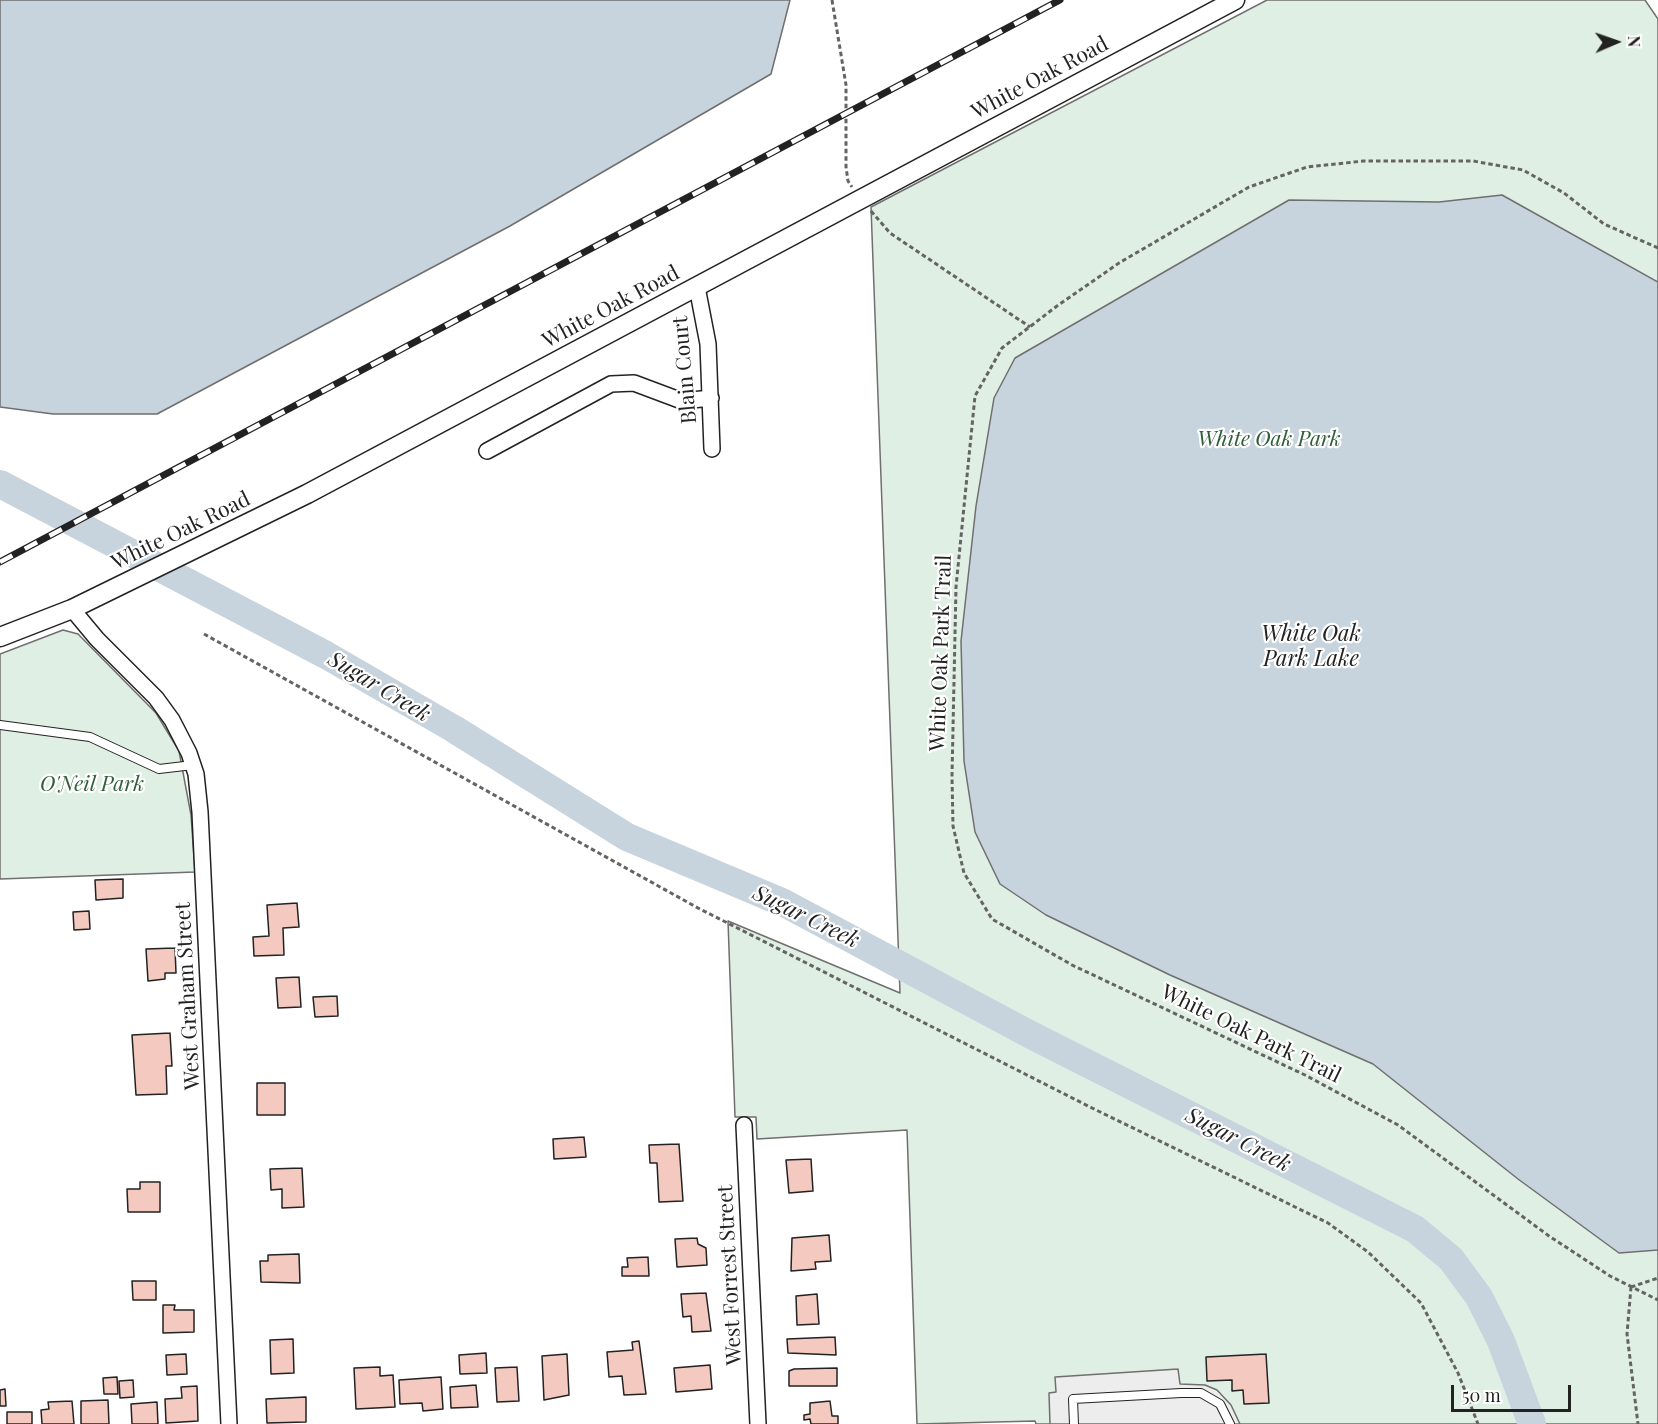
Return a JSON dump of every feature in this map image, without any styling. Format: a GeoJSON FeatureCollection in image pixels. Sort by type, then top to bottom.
{"type":"FeatureCollection","features":[{"type":"Feature","properties":{"kind":"street","name":"White Oak Road"},"geometry":{"type":"LineString","coordinates":[[0,637],[72,609],[214,541],[1235,0]]}},
{"type":"Feature","properties":{"kind":"street","name":"Blain Court"},"geometry":{"type":"LineString","coordinates":[[697,287],[708,344],[712,449]]}},
{"type":"Feature","properties":{"kind":"street"},"geometry":{"type":"LineString","coordinates":[[487,451],[611,384],[634,383],[682,401],[711,398]]}},
{"type":"Feature","properties":{"kind":"street","name":"West Graham Street"},"geometry":{"type":"LineString","coordinates":[[72,609],[97,639],[156,698],[172,720],[193,765],[200,812],[230,1424]]}},
{"type":"Feature","properties":{"kind":"street","name":"West Forrest Street"},"geometry":{"type":"LineString","coordinates":[[744,1125],[758,1424]]}},
{"type":"Feature","properties":{"kind":"lane"},"geometry":{"type":"LineString","coordinates":[[0,725],[90,737],[159,769],[193,765]]}},
{"type":"Feature","properties":{"kind":"lane"},"geometry":{"type":"LineString","coordinates":[[1074,1424],[1073,1399],[1180,1393],[1201,1393],[1220,1404],[1230,1424]]}},
{"type":"Feature","properties":{"kind":"path"},"geometry":{"type":"LineString","coordinates":[[832,0],[846,85],[848,181],[890,233],[1030,327]]}},
{"type":"Feature","properties":{"kind":"path","name":"White Oak Park Trail"},"geometry":{"type":"LineString","coordinates":[[1658,248],[1604,224],[1564,193],[1523,170],[1473,161],[1364,161],[1307,167],[1249,187],[1205,211],[1119,263],[1002,348],[975,396],[956,587],[953,826],[964,873],[992,919],[1072,965],[1305,1075],[1398,1125],[1549,1236],[1610,1276],[1658,1300]]}},
{"type":"Feature","properties":{"kind":"path"},"geometry":{"type":"LineString","coordinates":[[204,634],[698,908],[1092,1108],[1328,1223],[1368,1252],[1421,1303],[1458,1373],[1478,1424]]}},
{"type":"Feature","properties":{"kind":"path"},"geometry":{"type":"LineString","coordinates":[[1638,1424],[1627,1334],[1631,1287],[1658,1278]]}},
{"type":"Feature","properties":{"kind":"green space","name":"White Oak Park"},"geometry":{"type":"Polygon","coordinates":[[[1267,0],[1645,0],[1658,19],[1658,1424],[1036,1424],[1035,1421],[917,1424],[907,1130],[757,1139],[756,1117],[735,1117],[728,921],[900,993],[871,207],[1267,0]]]}},
{"type":"Feature","properties":{"kind":"green space","name":"O'Neil Park"},"geometry":{"type":"Polygon","coordinates":[[[63,630],[78,634],[156,713],[179,751],[191,815],[195,872],[0,879],[0,654],[63,630]]]}},
{"type":"Feature","properties":{"kind":"shaded area"},"geometry":{"type":"Polygon","coordinates":[[[1178,1369],[1180,1384],[1205,1385],[1217,1390],[1231,1405],[1240,1424],[1050,1424],[1049,1393],[1056,1392],[1055,1377],[1178,1369]]]}},
{"type":"Feature","properties":{"kind":"water"},"geometry":{"type":"Polygon","coordinates":[[[0,0],[790,0],[771,74],[510,226],[157,414],[53,414],[0,407],[0,0]]]}},
{"type":"Feature","properties":{"kind":"water","name":"White Oak Park Lake"},"geometry":{"type":"Polygon","coordinates":[[[1502,195],[1658,282],[1658,1250],[1619,1253],[1518,1179],[1373,1064],[1170,975],[1046,915],[1000,884],[975,832],[964,761],[961,641],[976,506],[994,398],[1015,358],[1289,200],[1439,202],[1502,195]]]}},
{"type":"Feature","properties":{"kind":"building"},"geometry":{"type":"Polygon","coordinates":[[[123,879],[123,898],[96,900],[95,880],[123,879]]]}},
{"type":"Feature","properties":{"kind":"building"},"geometry":{"type":"Polygon","coordinates":[[[297,903],[299,927],[283,928],[284,955],[254,956],[253,937],[269,936],[267,905],[297,903]]]}},
{"type":"Feature","properties":{"kind":"building"},"geometry":{"type":"Polygon","coordinates":[[[89,911],[90,929],[74,930],[73,912],[89,911]]]}},
{"type":"Feature","properties":{"kind":"building"},"geometry":{"type":"Polygon","coordinates":[[[175,948],[176,973],[165,973],[165,979],[148,981],[146,949],[175,948]]]}},
{"type":"Feature","properties":{"kind":"building"},"geometry":{"type":"Polygon","coordinates":[[[299,977],[301,1007],[278,1008],[276,978],[299,977]]]}},
{"type":"Feature","properties":{"kind":"building"},"geometry":{"type":"Polygon","coordinates":[[[337,996],[338,1016],[315,1017],[313,997],[337,996]]]}},
{"type":"Feature","properties":{"kind":"building"},"geometry":{"type":"Polygon","coordinates":[[[170,1033],[172,1066],[166,1066],[167,1094],[136,1095],[132,1035],[170,1033]]]}},
{"type":"Feature","properties":{"kind":"building"},"geometry":{"type":"Polygon","coordinates":[[[257,1083],[285,1083],[285,1115],[257,1115],[257,1083]]]}},
{"type":"Feature","properties":{"kind":"building"},"geometry":{"type":"Polygon","coordinates":[[[584,1137],[586,1157],[554,1159],[553,1139],[584,1137]]]}},
{"type":"Feature","properties":{"kind":"building"},"geometry":{"type":"Polygon","coordinates":[[[679,1144],[683,1201],[659,1202],[657,1163],[650,1163],[649,1145],[679,1144]]]}},
{"type":"Feature","properties":{"kind":"building"},"geometry":{"type":"Polygon","coordinates":[[[811,1159],[813,1191],[789,1193],[786,1160],[811,1159]]]}},
{"type":"Feature","properties":{"kind":"building"},"geometry":{"type":"Polygon","coordinates":[[[302,1168],[304,1207],[282,1208],[282,1189],[271,1190],[270,1169],[302,1168]]]}},
{"type":"Feature","properties":{"kind":"building"},"geometry":{"type":"Polygon","coordinates":[[[140,1182],[160,1182],[160,1212],[128,1212],[127,1189],[140,1189],[140,1182]]]}},
{"type":"Feature","properties":{"kind":"building"},"geometry":{"type":"Polygon","coordinates":[[[829,1235],[831,1261],[815,1262],[816,1269],[791,1271],[792,1238],[829,1235]]]}},
{"type":"Feature","properties":{"kind":"building"},"geometry":{"type":"Polygon","coordinates":[[[697,1238],[698,1244],[706,1248],[707,1265],[677,1267],[675,1239],[697,1238]]]}},
{"type":"Feature","properties":{"kind":"building"},"geometry":{"type":"Polygon","coordinates":[[[299,1254],[300,1283],[261,1282],[260,1261],[268,1261],[268,1255],[299,1254]]]}},
{"type":"Feature","properties":{"kind":"building"},"geometry":{"type":"Polygon","coordinates":[[[648,1257],[649,1276],[622,1276],[622,1267],[628,1267],[627,1258],[648,1257]]]}},
{"type":"Feature","properties":{"kind":"building"},"geometry":{"type":"Polygon","coordinates":[[[132,1281],[156,1281],[156,1300],[133,1300],[132,1281]]]}},
{"type":"Feature","properties":{"kind":"building"},"geometry":{"type":"Polygon","coordinates":[[[706,1293],[711,1331],[692,1332],[691,1316],[683,1317],[681,1294],[706,1293]]]}},
{"type":"Feature","properties":{"kind":"building"},"geometry":{"type":"Polygon","coordinates":[[[817,1294],[819,1324],[797,1325],[796,1296],[817,1294]]]}},
{"type":"Feature","properties":{"kind":"building"},"geometry":{"type":"Polygon","coordinates":[[[163,1305],[175,1305],[174,1310],[194,1310],[194,1332],[163,1333],[163,1305]]]}},
{"type":"Feature","properties":{"kind":"building"},"geometry":{"type":"Polygon","coordinates":[[[835,1337],[836,1355],[788,1353],[787,1339],[835,1337]]]}},
{"type":"Feature","properties":{"kind":"building"},"geometry":{"type":"Polygon","coordinates":[[[293,1339],[294,1373],[271,1374],[270,1340],[293,1339]]]}},
{"type":"Feature","properties":{"kind":"building"},"geometry":{"type":"Polygon","coordinates":[[[639,1341],[646,1394],[624,1395],[622,1376],[609,1377],[607,1352],[633,1350],[632,1342],[639,1341]]]}},
{"type":"Feature","properties":{"kind":"building"},"geometry":{"type":"Polygon","coordinates":[[[486,1353],[487,1373],[460,1374],[459,1355],[486,1353]]]}},
{"type":"Feature","properties":{"kind":"building"},"geometry":{"type":"Polygon","coordinates":[[[186,1354],[187,1374],[167,1375],[166,1355],[186,1354]]]}},
{"type":"Feature","properties":{"kind":"building"},"geometry":{"type":"Polygon","coordinates":[[[567,1354],[569,1395],[544,1400],[542,1356],[567,1354]]]}},
{"type":"Feature","properties":{"kind":"building"},"geometry":{"type":"Polygon","coordinates":[[[1266,1354],[1269,1403],[1244,1404],[1243,1390],[1232,1391],[1232,1380],[1207,1381],[1206,1357],[1266,1354]]]}},
{"type":"Feature","properties":{"kind":"building"},"geometry":{"type":"Polygon","coordinates":[[[710,1365],[712,1389],[676,1392],[674,1368],[710,1365]]]}},
{"type":"Feature","properties":{"kind":"building"},"geometry":{"type":"Polygon","coordinates":[[[380,1367],[380,1376],[393,1375],[395,1407],[356,1409],[354,1368],[380,1367]]]}},
{"type":"Feature","properties":{"kind":"building"},"geometry":{"type":"Polygon","coordinates":[[[517,1367],[519,1401],[497,1402],[495,1368],[517,1367]]]}},
{"type":"Feature","properties":{"kind":"building"},"geometry":{"type":"Polygon","coordinates":[[[837,1368],[837,1386],[789,1386],[789,1371],[794,1369],[837,1368]]]}},
{"type":"Feature","properties":{"kind":"building"},"geometry":{"type":"Polygon","coordinates":[[[117,1377],[118,1394],[104,1394],[103,1378],[117,1377]]]}},
{"type":"Feature","properties":{"kind":"building"},"geometry":{"type":"Polygon","coordinates":[[[441,1377],[443,1409],[423,1411],[422,1403],[400,1404],[399,1380],[441,1377]]]}},
{"type":"Feature","properties":{"kind":"building"},"geometry":{"type":"Polygon","coordinates":[[[133,1380],[134,1397],[120,1398],[119,1381],[133,1380]]]}},
{"type":"Feature","properties":{"kind":"building"},"geometry":{"type":"Polygon","coordinates":[[[476,1385],[478,1407],[451,1408],[450,1387],[476,1385]]]}},
{"type":"Feature","properties":{"kind":"building"},"geometry":{"type":"Polygon","coordinates":[[[197,1386],[198,1421],[166,1423],[165,1399],[182,1398],[181,1387],[197,1386]]]}},
{"type":"Feature","properties":{"kind":"building"},"geometry":{"type":"Polygon","coordinates":[[[5,1389],[6,1406],[0,1406],[0,1390],[5,1389]]]}},
{"type":"Feature","properties":{"kind":"building"},"geometry":{"type":"Polygon","coordinates":[[[306,1397],[306,1422],[267,1423],[266,1399],[306,1397]]]}},
{"type":"Feature","properties":{"kind":"building"},"geometry":{"type":"Polygon","coordinates":[[[108,1400],[109,1424],[81,1424],[81,1401],[108,1400]]]}},
{"type":"Feature","properties":{"kind":"building"},"geometry":{"type":"Polygon","coordinates":[[[72,1401],[74,1424],[42,1424],[41,1410],[49,1409],[48,1402],[72,1401]]]}},
{"type":"Feature","properties":{"kind":"building"},"geometry":{"type":"Polygon","coordinates":[[[830,1401],[832,1416],[838,1416],[838,1424],[811,1424],[810,1419],[804,1420],[804,1415],[810,1414],[810,1403],[830,1401]]]}},
{"type":"Feature","properties":{"kind":"building"},"geometry":{"type":"Polygon","coordinates":[[[157,1402],[158,1424],[132,1424],[131,1404],[157,1402]]]}},
{"type":"Feature","properties":{"kind":"building"},"geometry":{"type":"Polygon","coordinates":[[[7,1412],[32,1412],[32,1424],[7,1424],[7,1412]]]}},
{"type":"Feature","properties":{"kind":"waterway","name":"Sugar Creek"},"geometry":{"type":"LineString","coordinates":[[0,484],[326,655],[454,729],[627,837],[784,903],[1031,1035],[1415,1229],[1451,1259],[1479,1297],[1501,1341],[1532,1424]]}},
{"type":"Feature","properties":{"kind":"railway"},"geometry":{"type":"LineString","coordinates":[[0,562],[1060,0]]}}]}
